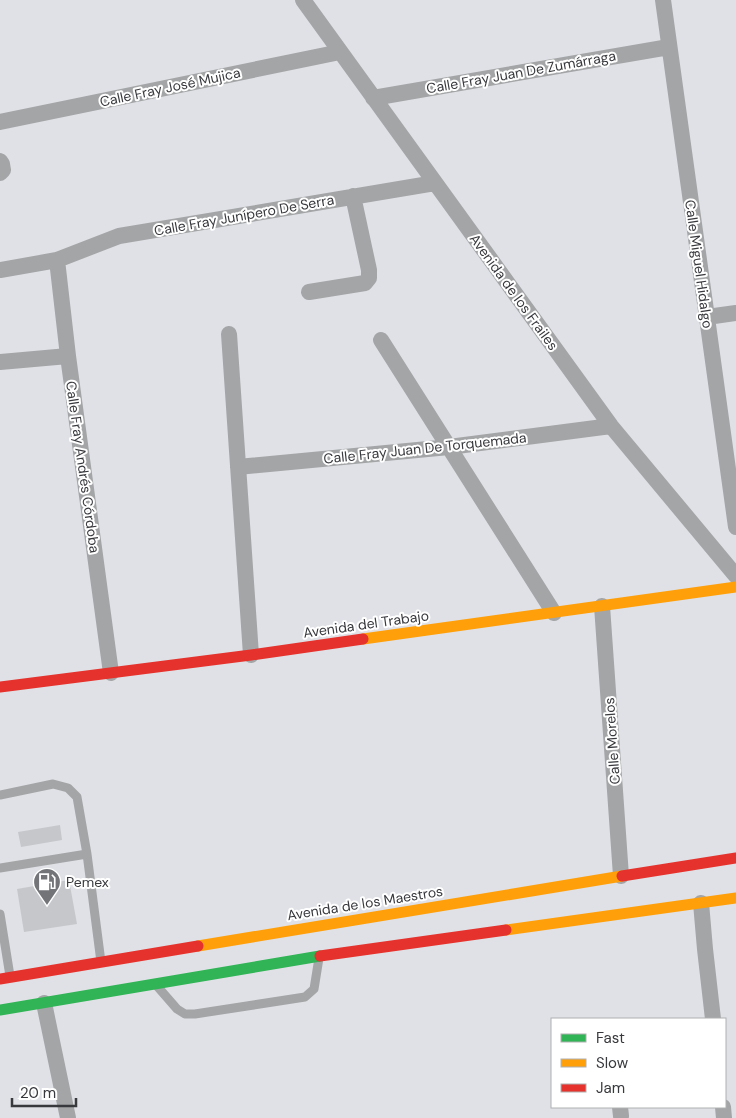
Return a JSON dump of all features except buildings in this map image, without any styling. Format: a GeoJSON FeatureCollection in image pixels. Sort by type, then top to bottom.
{"type":"FeatureCollection","features":[{"type":"Feature","properties":{"kind":"main road","name":"Avenida del Trabajo"},"geometry":{"type":"LineString","coordinates":[[0,687],[554,614],[736,587]]}},
{"type":"Feature","properties":{"kind":"main road","name":"Avenida de los Maestros"},"geometry":{"type":"LineString","coordinates":[[5,978],[736,858]]}},
{"type":"Feature","properties":{"kind":"main road"},"geometry":{"type":"LineString","coordinates":[[0,1010],[319,956],[736,898]]}},
{"type":"Feature","properties":{"kind":"street","name":"Avenida de los Frailes"},"geometry":{"type":"LineString","coordinates":[[304,0],[611,426],[736,576]]}},
{"type":"Feature","properties":{"kind":"street","name":"Calle Miguel Hidalgo"},"geometry":{"type":"LineString","coordinates":[[663,0],[736,527]]}},
{"type":"Feature","properties":{"kind":"street","name":"Calle Fray Juan De Zumárraga"},"geometry":{"type":"LineString","coordinates":[[373,98],[669,47]]}},
{"type":"Feature","properties":{"kind":"street","name":"Calle Fray José Mujica"},"geometry":{"type":"LineString","coordinates":[[0,122],[340,52]]}},
{"type":"Feature","properties":{"kind":"street","name":"Calle Fray Junípero De Serra"},"geometry":{"type":"LineString","coordinates":[[0,270],[57,260],[119,236],[435,182]]}},
{"type":"Feature","properties":{"kind":"street"},"geometry":{"type":"LineString","coordinates":[[309,292],[365,283],[369,278],[369,270],[353,196]]}},
{"type":"Feature","properties":{"kind":"street","name":"Calle Fray Andrés Córdoba"},"geometry":{"type":"LineString","coordinates":[[57,260],[110,673]]}},
{"type":"Feature","properties":{"kind":"street"},"geometry":{"type":"LineString","coordinates":[[707,317],[736,313]]}},
{"type":"Feature","properties":{"kind":"street"},"geometry":{"type":"LineString","coordinates":[[228,334],[251,655]]}},
{"type":"Feature","properties":{"kind":"street"},"geometry":{"type":"LineString","coordinates":[[381,340],[554,614]]}},
{"type":"Feature","properties":{"kind":"street"},"geometry":{"type":"LineString","coordinates":[[0,362],[68,356]]}},
{"type":"Feature","properties":{"kind":"street","name":"Calle Fray Juan De Torquemada"},"geometry":{"type":"LineString","coordinates":[[238,467],[449,447],[611,426]]}},
{"type":"Feature","properties":{"kind":"street","name":"Calle Morelos"},"geometry":{"type":"LineString","coordinates":[[602,606],[621,876]]}},
{"type":"Feature","properties":{"kind":"street"},"geometry":{"type":"LineString","coordinates":[[701,903],[713,1018]]}},
{"type":"Feature","properties":{"kind":"street"},"geometry":{"type":"LineString","coordinates":[[44,1003],[68,1118]]}},
{"type":"Feature","properties":{"kind":"lane"},"geometry":{"type":"LineString","coordinates":[[0,795],[53,784],[68,788],[77,796],[87,854],[101,962]]}},
{"type":"Feature","properties":{"kind":"lane"},"geometry":{"type":"LineString","coordinates":[[0,868],[87,854]]}},
{"type":"Feature","properties":{"kind":"lane"},"geometry":{"type":"LineString","coordinates":[[0,914],[5,978]]}},
{"type":"Feature","properties":{"kind":"lane"},"geometry":{"type":"LineString","coordinates":[[155,984],[185,1014],[305,998],[314,989],[319,956]]}},
{"type":"Feature","properties":{"kind":"traffic: fast"},"geometry":{"type":"LineString","coordinates":[[0,1010],[320,956]]}},
{"type":"Feature","properties":{"kind":"traffic: slow"},"geometry":{"type":"LineString","coordinates":[[363,639],[736,587]]}},
{"type":"Feature","properties":{"kind":"traffic: slow"},"geometry":{"type":"LineString","coordinates":[[198,946],[622,876]]}},
{"type":"Feature","properties":{"kind":"traffic: slow"},"geometry":{"type":"LineString","coordinates":[[506,930],[736,898]]}},
{"type":"Feature","properties":{"kind":"traffic: jam"},"geometry":{"type":"LineString","coordinates":[[0,687],[363,639]]}},
{"type":"Feature","properties":{"kind":"traffic: jam"},"geometry":{"type":"LineString","coordinates":[[622,876],[736,858]]}},
{"type":"Feature","properties":{"kind":"traffic: jam"},"geometry":{"type":"LineString","coordinates":[[320,956],[506,930]]}},
{"type":"Feature","properties":{"kind":"traffic: jam"},"geometry":{"type":"LineString","coordinates":[[0,979],[198,946]]}},
{"type":"Feature","properties":{"kind":"place","name":"Pemex"},"geometry":{"type":"Point","coordinates":[47,906]}}]}
